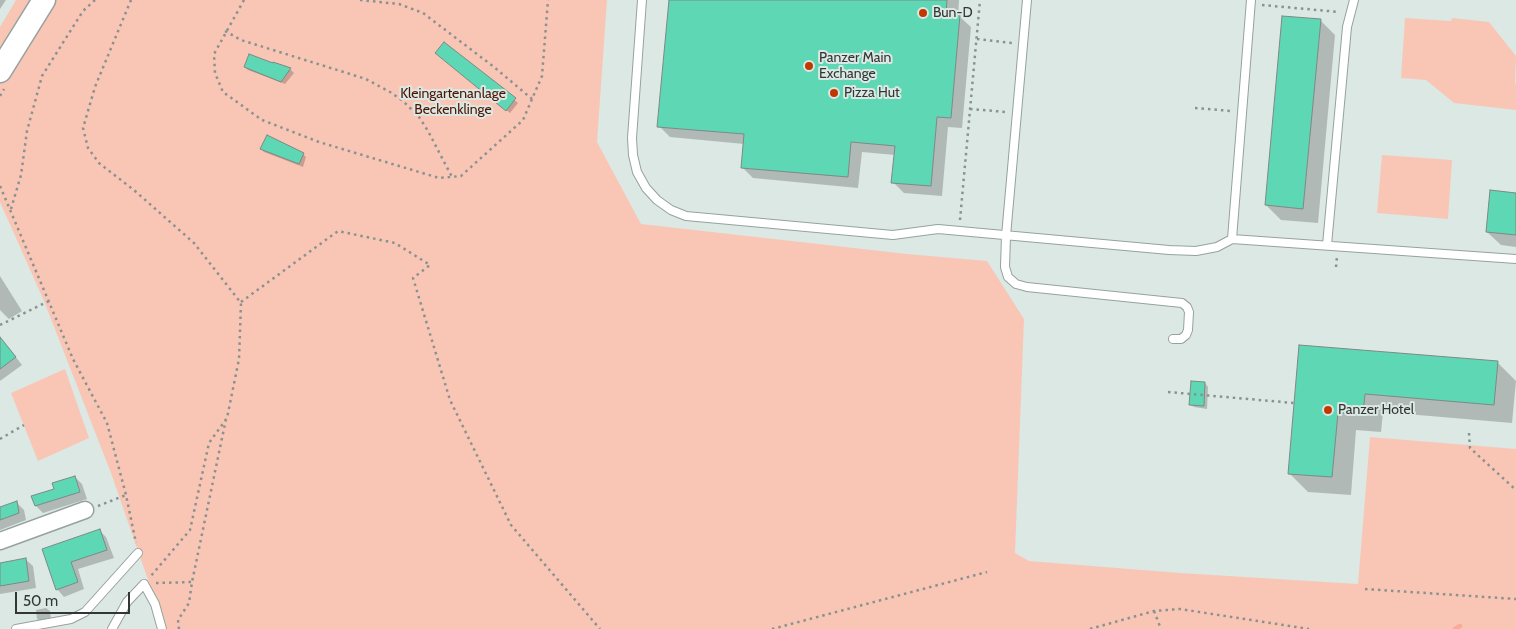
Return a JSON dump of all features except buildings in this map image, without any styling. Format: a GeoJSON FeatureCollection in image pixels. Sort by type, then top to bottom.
{"type":"FeatureCollection","features":[{"type":"Feature","properties":{"kind":"street"},"geometry":{"type":"LineString","coordinates":[[0,71],[44,0]]}},
{"type":"Feature","properties":{"kind":"street"},"geometry":{"type":"LineString","coordinates":[[0,541],[85,510]]}},
{"type":"Feature","properties":{"kind":"lane"},"geometry":{"type":"LineString","coordinates":[[642,0],[632,138],[633,155],[637,172],[646,188],[657,200],[671,210],[686,216],[893,236],[938,229],[1196,251],[1217,247],[1232,239],[1516,259]]}},
{"type":"Feature","properties":{"kind":"lane"},"geometry":{"type":"LineString","coordinates":[[1027,0],[1006,236],[1005,267],[1008,277],[1016,284],[1027,286],[1182,303],[1189,312],[1188,330],[1181,339],[1173,339]]}},
{"type":"Feature","properties":{"kind":"lane"},"geometry":{"type":"LineString","coordinates":[[1327,245],[1347,28],[1354,0]]}},
{"type":"Feature","properties":{"kind":"lane"},"geometry":{"type":"LineString","coordinates":[[1232,239],[1251,2]]}},
{"type":"Feature","properties":{"kind":"lane"},"geometry":{"type":"LineString","coordinates":[[16,629],[71,619],[85,612],[138,553]]}},
{"type":"Feature","properties":{"kind":"lane"},"geometry":{"type":"LineString","coordinates":[[112,629],[127,602],[144,584],[154,604],[162,629]]}},
{"type":"Feature","properties":{"kind":"path"},"geometry":{"type":"LineString","coordinates":[[10,211],[21,175],[27,132],[42,76],[83,11],[95,0]]}},
{"type":"Feature","properties":{"kind":"path"},"geometry":{"type":"LineString","coordinates":[[131,0],[95,87],[83,128],[88,148],[99,163],[135,191],[194,243],[241,303],[239,359],[192,582],[190,603],[178,620],[179,629]]}},
{"type":"Feature","properties":{"kind":"path"},"geometry":{"type":"LineString","coordinates":[[244,0],[225,31],[214,54],[215,74],[223,92],[262,120],[319,142],[439,178],[461,176],[523,120],[542,76],[548,0]]}},
{"type":"Feature","properties":{"kind":"path"},"geometry":{"type":"LineString","coordinates":[[360,0],[399,4],[423,14],[494,67],[532,99]]}},
{"type":"Feature","properties":{"kind":"path"},"geometry":{"type":"LineString","coordinates":[[959,232],[980,0]]}},
{"type":"Feature","properties":{"kind":"path"},"geometry":{"type":"LineString","coordinates":[[1251,2],[1350,13]]}},
{"type":"Feature","properties":{"kind":"path"},"geometry":{"type":"LineString","coordinates":[[225,31],[241,40],[366,79],[390,92],[403,101],[419,117],[452,177]]}},
{"type":"Feature","properties":{"kind":"path"},"geometry":{"type":"LineString","coordinates":[[976,39],[1023,44]]}},
{"type":"Feature","properties":{"kind":"path"},"geometry":{"type":"LineString","coordinates":[[1195,108],[1242,113]]}},
{"type":"Feature","properties":{"kind":"path"},"geometry":{"type":"LineString","coordinates":[[970,109],[1017,113]]}},
{"type":"Feature","properties":{"kind":"path"},"geometry":{"type":"LineString","coordinates":[[0,186],[73,359],[107,423],[126,495],[138,553]]}},
{"type":"Feature","properties":{"kind":"path"},"geometry":{"type":"LineString","coordinates":[[241,303],[338,231],[395,243],[430,265],[413,278],[450,400],[511,525],[600,629]]}},
{"type":"Feature","properties":{"kind":"path"},"geometry":{"type":"LineString","coordinates":[[0,325],[49,301]]}},
{"type":"Feature","properties":{"kind":"path"},"geometry":{"type":"LineString","coordinates":[[1168,392],[1294,403]]}},
{"type":"Feature","properties":{"kind":"path"},"geometry":{"type":"LineString","coordinates":[[144,584],[190,530],[209,444],[227,418]]}},
{"type":"Feature","properties":{"kind":"path"},"geometry":{"type":"LineString","coordinates":[[0,439],[24,425]]}},
{"type":"Feature","properties":{"kind":"path"},"geometry":{"type":"LineString","coordinates":[[1470,433],[1470,448],[1516,490]]}},
{"type":"Feature","properties":{"kind":"path"},"geometry":{"type":"LineString","coordinates":[[85,510],[126,495]]}},
{"type":"Feature","properties":{"kind":"path"},"geometry":{"type":"LineString","coordinates":[[772,629],[987,572]]}},
{"type":"Feature","properties":{"kind":"path"},"geometry":{"type":"LineString","coordinates":[[144,584],[192,582]]}},
{"type":"Feature","properties":{"kind":"path"},"geometry":{"type":"LineString","coordinates":[[1365,589],[1516,599]]}},
{"type":"Feature","properties":{"kind":"path"},"geometry":{"type":"LineString","coordinates":[[1090,629],[1154,611],[1180,609],[1309,629]]}},
{"type":"Feature","properties":{"kind":"path"},"geometry":{"type":"LineString","coordinates":[[1154,611],[1161,629]]}},
{"type":"Feature","properties":{"kind":"green space","name":"Kleingartenanlage Beckenklinge"},"geometry":{"type":"Polygon","coordinates":[[[16,0],[607,0],[597,142],[641,224],[907,254],[987,261],[1024,319],[1015,553],[1029,561],[1358,584],[1370,437],[1516,449],[1516,629],[165,629],[111,473],[44,301],[0,202],[0,27],[16,0]]]}},
{"type":"Feature","properties":{"kind":"green space"},"geometry":{"type":"Polygon","coordinates":[[[1405,18],[1451,21],[1452,18],[1489,22],[1516,56],[1516,110],[1454,103],[1426,80],[1401,78],[1405,18]]]}},
{"type":"Feature","properties":{"kind":"green space"},"geometry":{"type":"Polygon","coordinates":[[[1382,155],[1452,160],[1448,219],[1377,213],[1382,155]]]}},
{"type":"Feature","properties":{"kind":"green space"},"geometry":{"type":"Polygon","coordinates":[[[65,369],[89,438],[38,461],[11,393],[65,369]]]}},
{"type":"Feature","properties":{"kind":"waterway"},"geometry":{"type":"LineString","coordinates":[[1455,629],[1460,626]]}},
{"type":"Feature","properties":{"kind":"place","name":"Bun-D"},"geometry":{"type":"Point","coordinates":[923,13]}},
{"type":"Feature","properties":{"kind":"place","name":"Panzer Main Exchange"},"geometry":{"type":"Point","coordinates":[809,66]}},
{"type":"Feature","properties":{"kind":"place","name":"Pizza Hut"},"geometry":{"type":"Point","coordinates":[834,93]}},
{"type":"Feature","properties":{"kind":"place","name":"Panzer Hotel"},"geometry":{"type":"Point","coordinates":[1328,410]}}]}
